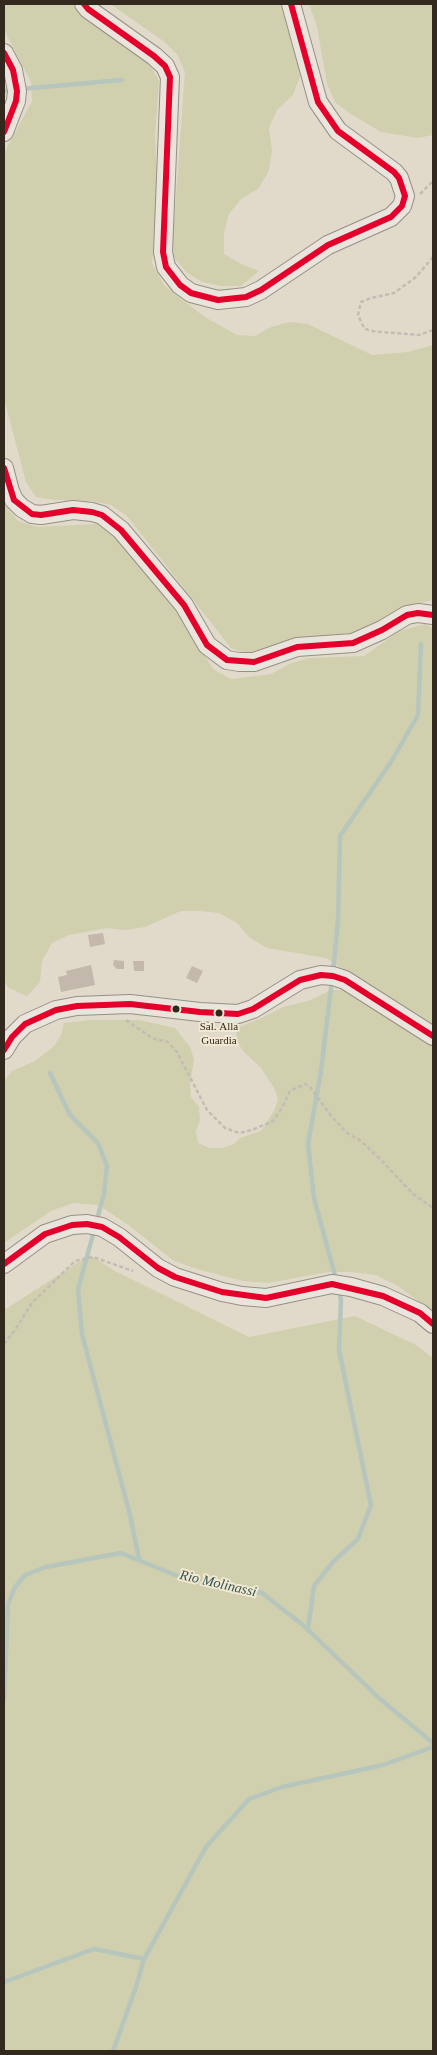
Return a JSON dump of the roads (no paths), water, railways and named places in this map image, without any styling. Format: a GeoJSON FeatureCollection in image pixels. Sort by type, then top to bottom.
{"type":"FeatureCollection","features":[{"type":"Feature","properties":{"kind":"main road"},"geometry":{"type":"LineString","coordinates":[[84,4],[88,9],[154,56],[165,66],[170,77],[163,252],[166,267],[180,285],[191,293],[218,300],[246,297],[261,290],[306,257],[391,217],[402,206],[405,196],[399,178],[338,131],[318,102],[291,4]]}},
{"type":"Feature","properties":{"kind":"main road"},"geometry":{"type":"LineString","coordinates":[[4,53],[13,70],[17,91],[16,101],[4,132]]}},
{"type":"Feature","properties":{"kind":"main road"},"geometry":{"type":"LineString","coordinates":[[4,468],[14,500],[27,511],[42,515],[84,510],[102,515],[117,527],[184,605],[208,646],[227,660],[254,662],[297,647],[353,643],[375,634],[407,615],[418,613],[433,615]]}},
{"type":"Feature","properties":{"kind":"main road"},"geometry":{"type":"LineString","coordinates":[[4,1050],[12,1037],[25,1024],[56,1010],[78,1006],[130,1004],[200,1012],[238,1014],[253,1009],[309,977],[333,976],[345,980],[433,1036]]}},
{"type":"Feature","properties":{"kind":"main road"},"geometry":{"type":"LineString","coordinates":[[4,1264],[45,1234],[72,1225],[87,1224],[102,1227],[119,1237],[158,1268],[175,1277],[222,1292],[266,1298],[332,1284],[351,1287],[382,1296],[420,1314],[433,1324]]}},
{"type":"Feature","properties":{"kind":"waterway"},"geometry":{"type":"LineString","coordinates":[[21,89],[122,80]]}},
{"type":"Feature","properties":{"kind":"waterway"},"geometry":{"type":"LineString","coordinates":[[4,91],[13,90]]}},
{"type":"Feature","properties":{"kind":"waterway"},"geometry":{"type":"LineString","coordinates":[[333,972],[338,920],[340,836],[391,762],[418,715],[421,644]]}},
{"type":"Feature","properties":{"kind":"waterway"},"geometry":{"type":"LineString","coordinates":[[332,980],[321,1071],[308,1144],[314,1198],[336,1279]]}},
{"type":"Feature","properties":{"kind":"waterway"},"geometry":{"type":"LineString","coordinates":[[50,1073],[70,1115],[98,1143],[107,1166],[104,1194],[96,1223]]}},
{"type":"Feature","properties":{"kind":"waterway"},"geometry":{"type":"LineString","coordinates":[[94,1231],[78,1289],[82,1334],[130,1515],[139,1559]]}},
{"type":"Feature","properties":{"kind":"waterway"},"geometry":{"type":"LineString","coordinates":[[308,1629],[314,1586],[333,1562],[358,1539],[371,1505],[339,1350],[341,1300],[339,1289]]}},
{"type":"Feature","properties":{"kind":"waterway","name":"Rio Molinassi"},"geometry":{"type":"LineString","coordinates":[[4,1700],[8,1604],[15,1587],[25,1575],[46,1567],[121,1553],[180,1577],[262,1593],[303,1625],[380,1699],[433,1743]]}},
{"type":"Feature","properties":{"kind":"waterway"},"geometry":{"type":"LineString","coordinates":[[113,2051],[144,1959],[206,1847],[249,1799],[282,1787],[383,1765],[433,1747]]}},
{"type":"Feature","properties":{"kind":"waterway"},"geometry":{"type":"LineString","coordinates":[[4,1982],[94,1949],[144,1959]]}},
{"type":"Feature","properties":{"kind":"place","name":"Sal. Alla Guardia"},"geometry":{"type":"Point","coordinates":[219,1013]}}]}
